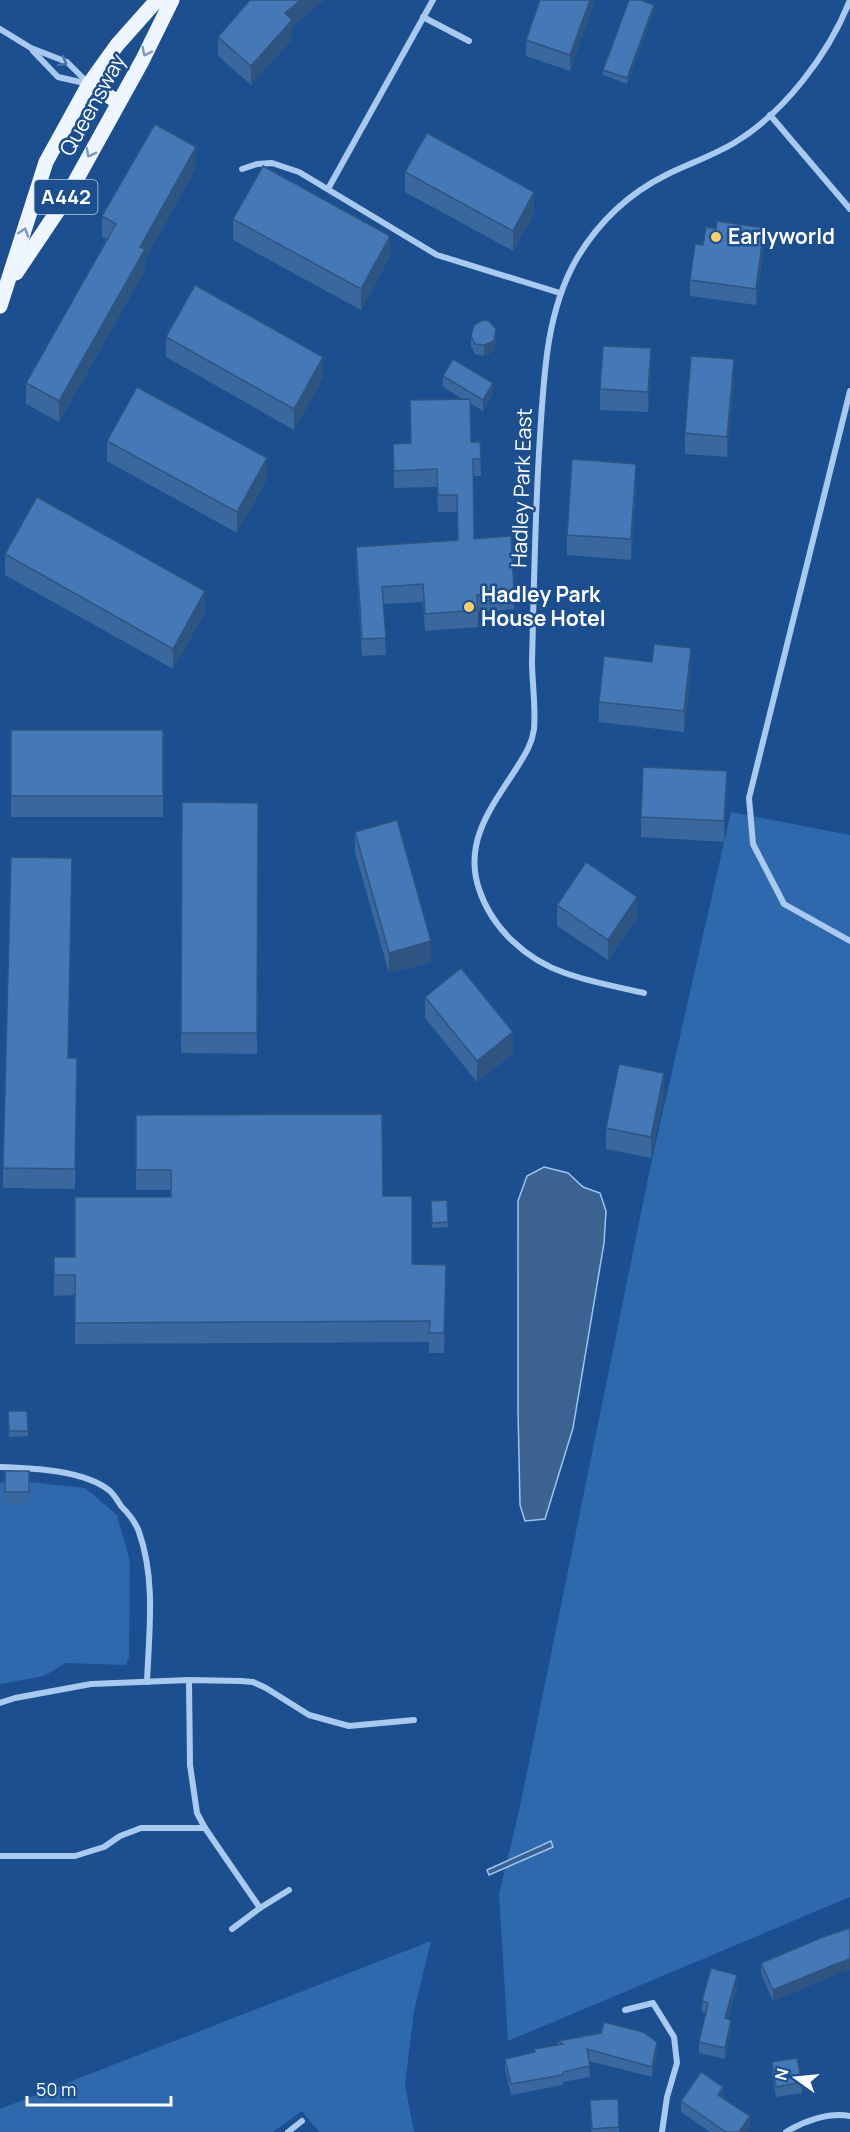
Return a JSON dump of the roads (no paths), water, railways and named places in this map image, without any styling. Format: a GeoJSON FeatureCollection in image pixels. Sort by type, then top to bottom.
{"type":"FeatureCollection","features":[{"type":"Feature","properties":{"kind":"main road","name":"Queensway"},"geometry":{"type":"LineString","coordinates":[[0,306],[46,162],[89,84],[117,45],[157,0]]}},
{"type":"Feature","properties":{"kind":"main road","name":"Queensway"},"geometry":{"type":"LineString","coordinates":[[6,288],[65,200],[142,61],[172,0]]}},
{"type":"Feature","properties":{"kind":"main road"},"geometry":{"type":"LineString","coordinates":[[89,84],[118,102]]}},
{"type":"Feature","properties":{"kind":"street"},"geometry":{"type":"LineString","coordinates":[[328,189],[433,0]]}},
{"type":"Feature","properties":{"kind":"street","name":"Hadley Park East"},"geometry":{"type":"LineString","coordinates":[[644,993],[565,974],[520,949],[498,926],[478,888],[475,861],[481,826],[526,753],[532,740],[534,726],[532,663],[536,488],[544,373],[551,330],[560,293],[576,259],[599,226],[629,197],[662,177],[734,143],[770,116],[814,67],[827,48],[850,0]]}},
{"type":"Feature","properties":{"kind":"street"},"geometry":{"type":"LineString","coordinates":[[423,17],[469,41]]}},
{"type":"Feature","properties":{"kind":"street"},"geometry":{"type":"LineString","coordinates":[[0,29],[31,48],[67,62],[89,84]]}},
{"type":"Feature","properties":{"kind":"street"},"geometry":{"type":"LineString","coordinates":[[31,48],[58,77],[89,84]]}},
{"type":"Feature","properties":{"kind":"street"},"geometry":{"type":"LineString","coordinates":[[770,116],[850,209]]}},
{"type":"Feature","properties":{"kind":"street"},"geometry":{"type":"LineString","coordinates":[[242,169],[257,164],[272,163],[299,172],[437,255],[560,293]]}},
{"type":"Feature","properties":{"kind":"street"},"geometry":{"type":"LineString","coordinates":[[850,391],[749,798],[753,844],[784,904],[850,941]]}},
{"type":"Feature","properties":{"kind":"street"},"geometry":{"type":"LineString","coordinates":[[0,1467],[40,1468],[72,1474],[95,1484],[110,1491],[139,1530],[151,1589],[147,1682]]}},
{"type":"Feature","properties":{"kind":"street"},"geometry":{"type":"LineString","coordinates":[[189,1680],[192,1788],[197,1813],[260,1908]]}},
{"type":"Feature","properties":{"kind":"street"},"geometry":{"type":"LineString","coordinates":[[0,1703],[75,1685],[189,1680],[253,1682],[309,1715],[349,1726],[414,1720]]}},
{"type":"Feature","properties":{"kind":"street"},"geometry":{"type":"LineString","coordinates":[[0,1856],[75,1856],[104,1847],[120,1836],[141,1828],[205,1828]]}},
{"type":"Feature","properties":{"kind":"street"},"geometry":{"type":"LineString","coordinates":[[232,1929],[288,1890]]}},
{"type":"Feature","properties":{"kind":"street"},"geometry":{"type":"LineString","coordinates":[[626,2010],[653,2003],[674,2037],[677,2063],[667,2097],[662,2132]]}},
{"type":"Feature","properties":{"kind":"street"},"geometry":{"type":"LineString","coordinates":[[786,2132],[800,2124],[840,2114],[850,2115]]}},
{"type":"Feature","properties":{"kind":"street"},"geometry":{"type":"LineString","coordinates":[[288,2132],[302,2121]]}},
{"type":"Feature","properties":{"kind":"place","name":"Earlyworld"},"geometry":{"type":"Point","coordinates":[716,237]}},
{"type":"Feature","properties":{"kind":"place","name":"Hadley Park House Hotel"},"geometry":{"type":"Point","coordinates":[469,607]}}]}
